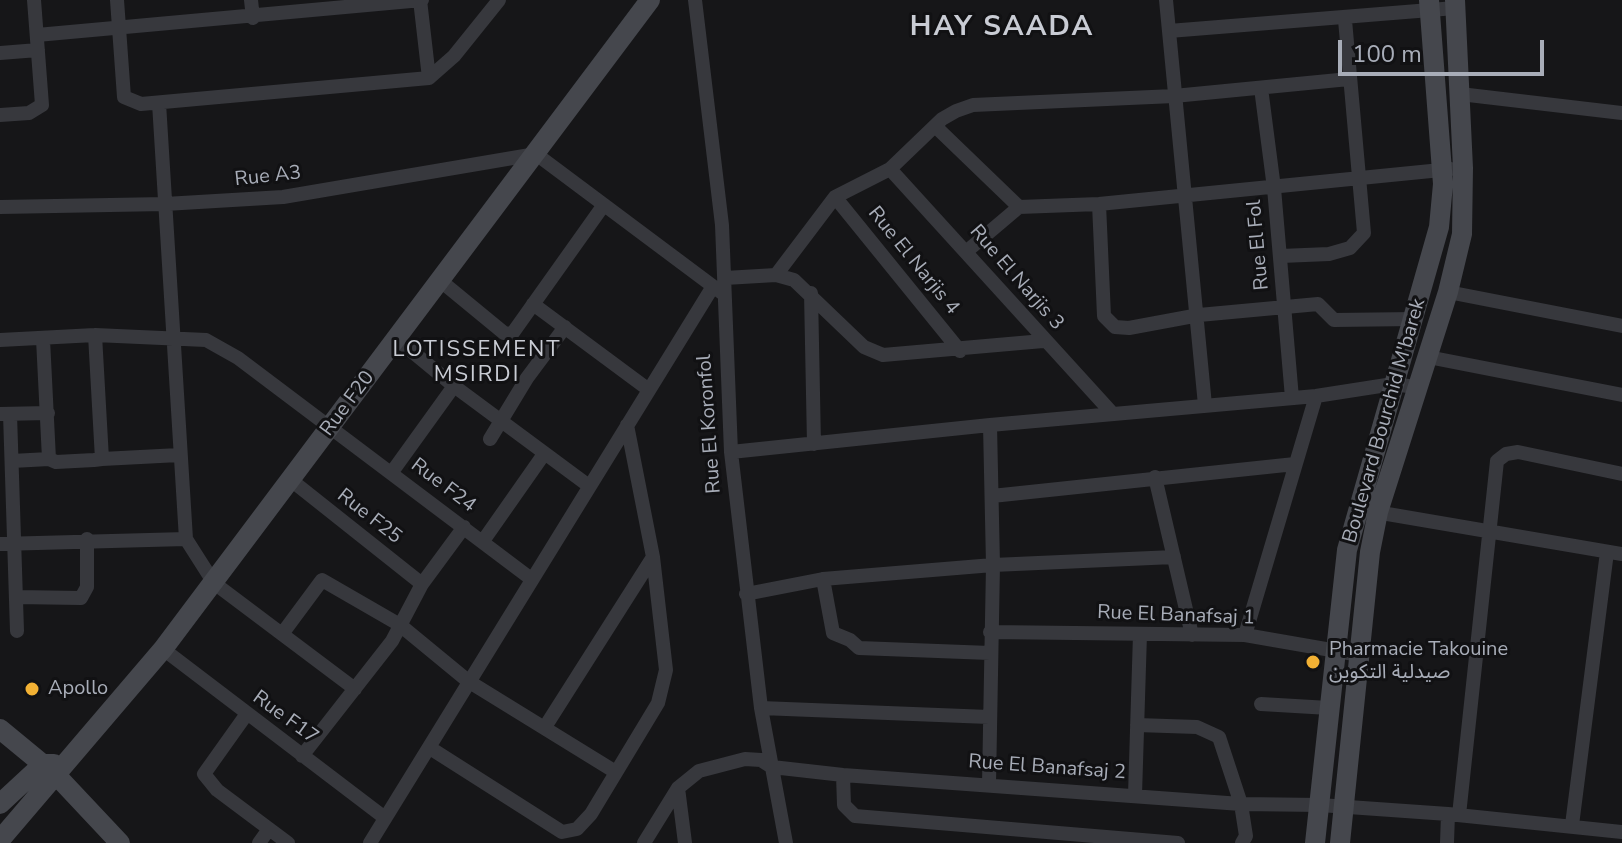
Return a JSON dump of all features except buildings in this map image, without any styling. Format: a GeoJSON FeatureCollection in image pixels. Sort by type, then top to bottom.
{"type":"FeatureCollection","features":[{"type":"Feature","properties":{"kind":"main road","name":"Rue F20"},"geometry":{"type":"LineString","coordinates":[[55,768],[163,649],[442,282],[650,0]]}},
{"type":"Feature","properties":{"kind":"main road","name":"Boulevard Bourchid M'barek"},"geometry":{"type":"LineString","coordinates":[[1340,843],[1360,655],[1364,582],[1378,512],[1448,292],[1462,234],[1463,168],[1455,4]]}},
{"type":"Feature","properties":{"kind":"main road","name":"Boulevard Bourchid M'barek"},"geometry":{"type":"LineString","coordinates":[[1315,843],[1347,550],[1439,227],[1441,170],[1430,5]]}},
{"type":"Feature","properties":{"kind":"main road"},"geometry":{"type":"LineString","coordinates":[[0,729],[55,768],[120,843]]}},
{"type":"Feature","properties":{"kind":"main road"},"geometry":{"type":"LineString","coordinates":[[0,804],[55,768]]}},
{"type":"Feature","properties":{"kind":"main road"},"geometry":{"type":"LineString","coordinates":[[0,840],[55,768]]}},
{"type":"Feature","properties":{"kind":"street"},"geometry":{"type":"LineString","coordinates":[[0,115],[39,108],[42,89],[34,0]]}},
{"type":"Feature","properties":{"kind":"street"},"geometry":{"type":"LineString","coordinates":[[117,0],[124,97],[134,104],[429,78],[454,56],[499,0]]}},
{"type":"Feature","properties":{"kind":"street"},"geometry":{"type":"LineString","coordinates":[[251,0],[253,18]]}},
{"type":"Feature","properties":{"kind":"street","name":"Rue El Koronfol"},"geometry":{"type":"LineString","coordinates":[[695,0],[731,452],[746,594],[761,708],[786,843]]}},
{"type":"Feature","properties":{"kind":"street"},"geometry":{"type":"LineString","coordinates":[[1166,0],[1184,196],[1199,315],[1205,405]]}},
{"type":"Feature","properties":{"kind":"street"},"geometry":{"type":"LineString","coordinates":[[0,53],[37,42],[121,30],[421,1],[429,78]]}},
{"type":"Feature","properties":{"kind":"street"},"geometry":{"type":"LineString","coordinates":[[1169,31],[1345,20],[1430,5],[1455,4]]}},
{"type":"Feature","properties":{"kind":"street"},"geometry":{"type":"LineString","coordinates":[[1281,256],[1329,254],[1359,241],[1364,233],[1345,20]]}},
{"type":"Feature","properties":{"kind":"street"},"geometry":{"type":"LineString","coordinates":[[776,275],[835,197],[890,169],[942,119],[973,105],[1174,96],[1349,79]]}},
{"type":"Feature","properties":{"kind":"street","name":"Rue El Fol"},"geometry":{"type":"LineString","coordinates":[[1261,88],[1281,256],[1292,398]]}},
{"type":"Feature","properties":{"kind":"street"},"geometry":{"type":"LineString","coordinates":[[1460,94],[1622,113]]}},
{"type":"Feature","properties":{"kind":"street"},"geometry":{"type":"LineString","coordinates":[[159,103],[186,539],[200,566],[214,583],[355,689]]}},
{"type":"Feature","properties":{"kind":"street"},"geometry":{"type":"LineString","coordinates":[[936,127],[1019,207]]}},
{"type":"Feature","properties":{"kind":"street"},"geometry":{"type":"LineString","coordinates":[[536,154],[603,206],[720,286]]}},
{"type":"Feature","properties":{"kind":"street","name":"Rue A3"},"geometry":{"type":"LineString","coordinates":[[0,207],[165,204],[283,197],[536,154]]}},
{"type":"Feature","properties":{"kind":"street"},"geometry":{"type":"LineString","coordinates":[[967,251],[1019,207],[1099,204],[1463,168]]}},
{"type":"Feature","properties":{"kind":"street","name":"Rue El Narjis 3"},"geometry":{"type":"LineString","coordinates":[[890,169],[967,251],[1043,341],[1112,413]]}},
{"type":"Feature","properties":{"kind":"street","name":"Rue El Narjis 4"},"geometry":{"type":"LineString","coordinates":[[835,197],[960,351]]}},
{"type":"Feature","properties":{"kind":"street"},"geometry":{"type":"LineString","coordinates":[[1099,204],[1103,309],[1107,321],[1115,327],[1129,328],[1199,315],[1318,304],[1328,318],[1340,321],[1415,319]]}},
{"type":"Feature","properties":{"kind":"street"},"geometry":{"type":"LineString","coordinates":[[442,282],[507,334],[512,334],[603,206]]}},
{"type":"Feature","properties":{"kind":"street"},"geometry":{"type":"LineString","coordinates":[[370,843],[530,578],[649,390],[720,286],[776,275],[794,280],[872,353],[883,355],[960,351],[1043,341]]}},
{"type":"Feature","properties":{"kind":"street"},"geometry":{"type":"LineString","coordinates":[[1448,292],[1622,326]]}},
{"type":"Feature","properties":{"kind":"street"},"geometry":{"type":"LineString","coordinates":[[811,293],[814,444]]}},
{"type":"Feature","properties":{"kind":"street"},"geometry":{"type":"LineString","coordinates":[[533,304],[649,390]]}},
{"type":"Feature","properties":{"kind":"street"},"geometry":{"type":"LineString","coordinates":[[490,439],[565,327]]}},
{"type":"Feature","properties":{"kind":"street"},"geometry":{"type":"LineString","coordinates":[[95,335],[102,459]]}},
{"type":"Feature","properties":{"kind":"street","name":"Rue F24"},"geometry":{"type":"LineString","coordinates":[[0,340],[95,335],[174,336],[206,340],[224,348],[530,578]]}},
{"type":"Feature","properties":{"kind":"street"},"geometry":{"type":"LineString","coordinates":[[43,339],[49,459]]}},
{"type":"Feature","properties":{"kind":"street"},"geometry":{"type":"LineString","coordinates":[[397,339],[454,386],[589,486]]}},
{"type":"Feature","properties":{"kind":"street"},"geometry":{"type":"LineString","coordinates":[[1428,357],[1622,395]]}},
{"type":"Feature","properties":{"kind":"street"},"geometry":{"type":"LineString","coordinates":[[731,452],[1112,413],[1316,396],[1393,384],[1416,387]]}},
{"type":"Feature","properties":{"kind":"street"},"geometry":{"type":"LineString","coordinates":[[392,472],[454,386]]}},
{"type":"Feature","properties":{"kind":"street"},"geometry":{"type":"LineString","coordinates":[[1245,635],[1316,396]]}},
{"type":"Feature","properties":{"kind":"street"},"geometry":{"type":"LineString","coordinates":[[17,631],[16,597],[8,544],[12,461],[5,414],[48,413]]}},
{"type":"Feature","properties":{"kind":"street"},"geometry":{"type":"LineString","coordinates":[[430,748],[562,832],[582,825],[658,703],[664,686],[665,650],[653,557],[627,425]]}},
{"type":"Feature","properties":{"kind":"street"},"geometry":{"type":"LineString","coordinates":[[989,784],[993,565],[990,425]]}},
{"type":"Feature","properties":{"kind":"street"},"geometry":{"type":"LineString","coordinates":[[1447,843],[1454,814],[1492,530],[1495,466],[1506,454],[1518,452],[1622,474]]}},
{"type":"Feature","properties":{"kind":"street"},"geometry":{"type":"LineString","coordinates":[[483,541],[544,454]]}},
{"type":"Feature","properties":{"kind":"street"},"geometry":{"type":"LineString","coordinates":[[12,461],[49,459],[56,462],[179,455]]}},
{"type":"Feature","properties":{"kind":"street"},"geometry":{"type":"LineString","coordinates":[[992,496],[1295,464]]}},
{"type":"Feature","properties":{"kind":"street"},"geometry":{"type":"LineString","coordinates":[[1155,477],[1192,635]]}},
{"type":"Feature","properties":{"kind":"street","name":"Rue F25"},"geometry":{"type":"LineString","coordinates":[[291,480],[422,584]]}},
{"type":"Feature","properties":{"kind":"street"},"geometry":{"type":"LineString","coordinates":[[1357,508],[1614,553],[1572,825]]}},
{"type":"Feature","properties":{"kind":"street"},"geometry":{"type":"LineString","coordinates":[[302,756],[392,641],[422,584],[464,527]]}},
{"type":"Feature","properties":{"kind":"street"},"geometry":{"type":"LineString","coordinates":[[8,544],[87,539],[186,539]]}},
{"type":"Feature","properties":{"kind":"street"},"geometry":{"type":"LineString","coordinates":[[16,597],[81,598],[87,587],[87,539]]}},
{"type":"Feature","properties":{"kind":"street"},"geometry":{"type":"LineString","coordinates":[[545,727],[653,557]]}},
{"type":"Feature","properties":{"kind":"street"},"geometry":{"type":"LineString","coordinates":[[746,594],[823,579],[993,565],[1174,557]]}},
{"type":"Feature","properties":{"kind":"street"},"geometry":{"type":"LineString","coordinates":[[823,579],[833,633],[859,648],[990,653]]}},
{"type":"Feature","properties":{"kind":"street"},"geometry":{"type":"LineString","coordinates":[[282,634],[322,580],[400,625],[468,681],[614,771]]}},
{"type":"Feature","properties":{"kind":"street","name":"Rue El Banafsaj 1"},"geometry":{"type":"LineString","coordinates":[[990,632],[1245,635],[1360,655]]}},
{"type":"Feature","properties":{"kind":"street"},"geometry":{"type":"LineString","coordinates":[[1135,795],[1140,634]]}},
{"type":"Feature","properties":{"kind":"street","name":"Rue F17"},"geometry":{"type":"LineString","coordinates":[[163,649],[385,818]]}},
{"type":"Feature","properties":{"kind":"street"},"geometry":{"type":"LineString","coordinates":[[1261,704],[1329,708]]}},
{"type":"Feature","properties":{"kind":"street"},"geometry":{"type":"LineString","coordinates":[[761,708],[989,717]]}},
{"type":"Feature","properties":{"kind":"street"},"geometry":{"type":"LineString","coordinates":[[246,715],[204,774],[217,790],[288,843]]}},
{"type":"Feature","properties":{"kind":"street"},"geometry":{"type":"LineString","coordinates":[[1137,725],[1211,731],[1219,737],[1241,804],[1246,836],[1242,843]]}},
{"type":"Feature","properties":{"kind":"street","name":"Rue El Banafsaj 2"},"geometry":{"type":"LineString","coordinates":[[678,788],[699,771],[745,759],[761,760],[772,767],[843,775],[1241,804],[1320,805],[1454,814],[1572,825],[1597,836],[1619,835]]}},
{"type":"Feature","properties":{"kind":"street"},"geometry":{"type":"LineString","coordinates":[[843,775],[844,805],[848,814],[863,818],[1178,843]]}},
{"type":"Feature","properties":{"kind":"street"},"geometry":{"type":"LineString","coordinates":[[644,843],[678,788]]}},
{"type":"Feature","properties":{"kind":"street"},"geometry":{"type":"LineString","coordinates":[[678,788],[685,843]]}},
{"type":"Feature","properties":{"kind":"street"},"geometry":{"type":"LineString","coordinates":[[259,843],[269,829]]}},
{"type":"Feature","properties":{"kind":"place","name":"Pharmacie Takouine صيدلية التكوين"},"geometry":{"type":"Point","coordinates":[1313,662]}},
{"type":"Feature","properties":{"kind":"place","name":"Apollo"},"geometry":{"type":"Point","coordinates":[32,689]}},
{"type":"Feature","properties":{"kind":"district","name":"HAY SAADA"},"geometry":{"type":"Point","coordinates":[1002,28]}},
{"type":"Feature","properties":{"kind":"district","name":"LOTISSEMENT MSIRDI"},"geometry":{"type":"Point","coordinates":[477,364]}}]}
